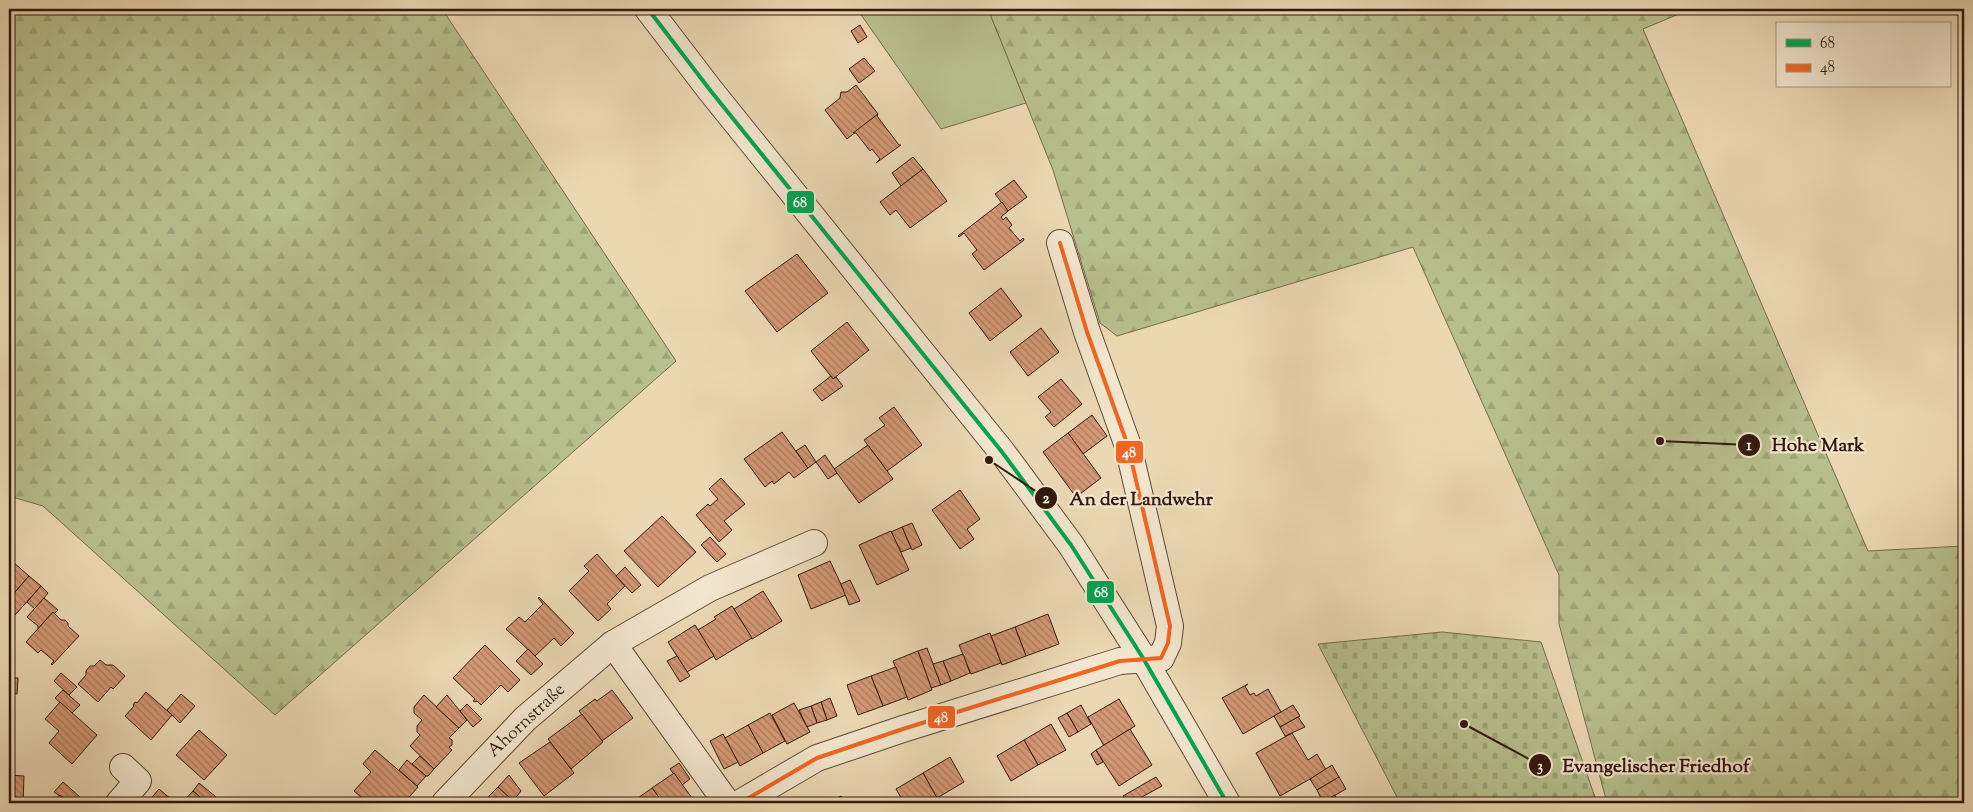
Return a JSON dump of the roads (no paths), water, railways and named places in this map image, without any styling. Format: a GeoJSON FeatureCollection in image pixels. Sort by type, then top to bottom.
{"type":"FeatureCollection","features":[{"type":"Feature","properties":{"kind":"street"},"geometry":{"type":"LineString","coordinates":[[648,9],[710,90],[1008,460],[1070,545],[1143,658],[1227,803]]}},
{"type":"Feature","properties":{"kind":"street"},"geometry":{"type":"LineString","coordinates":[[740,803],[817,758],[1111,664],[1143,658],[1161,658],[1168,643],[1170,626],[1128,446],[1087,332],[1060,243]]}},
{"type":"Feature","properties":{"kind":"street","name":"Ahornstraße"},"geometry":{"type":"LineString","coordinates":[[445,803],[525,718],[613,644],[710,588],[814,543]]}},
{"type":"Feature","properties":{"kind":"street"},"geometry":{"type":"LineString","coordinates":[[613,644],[727,803]]}},
{"type":"Feature","properties":{"kind":"street"},"geometry":{"type":"LineString","coordinates":[[118,803],[138,781],[122,767]]}},
{"type":"Feature","properties":{"kind":"place","name":"Hohe Mark"},"geometry":{"type":"Point","coordinates":[1660,441]}},
{"type":"Feature","properties":{"kind":"place","name":"An der Landwehr"},"geometry":{"type":"Point","coordinates":[989,460]}},
{"type":"Feature","properties":{"kind":"place","name":"Evangelischer Friedhof"},"geometry":{"type":"Point","coordinates":[1464,724]}}]}
